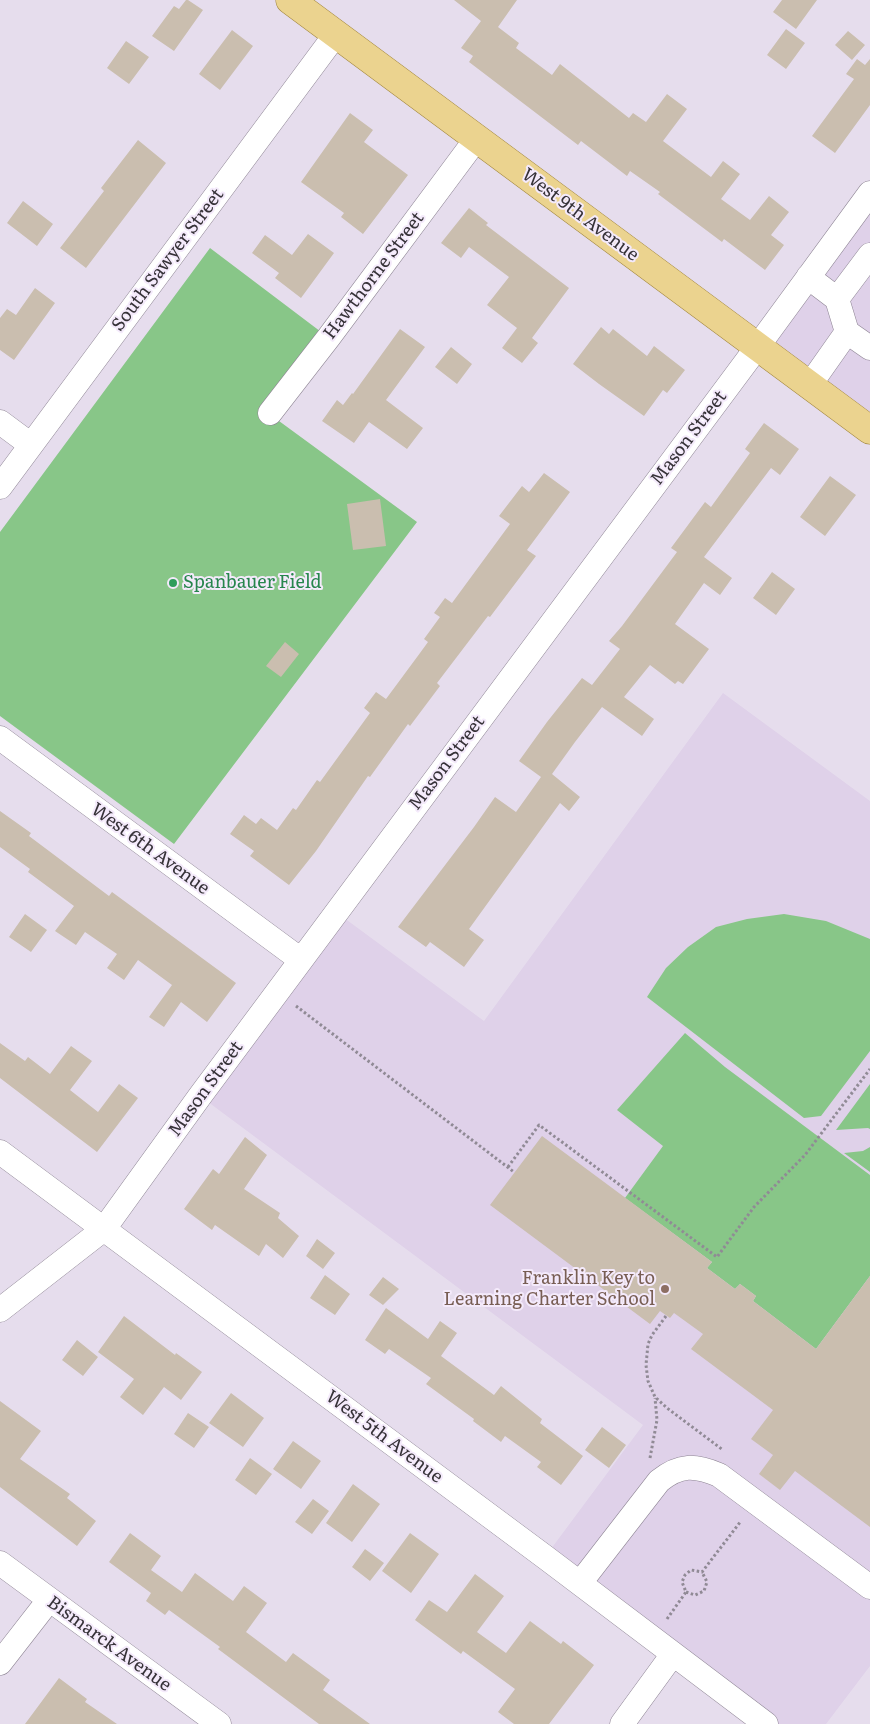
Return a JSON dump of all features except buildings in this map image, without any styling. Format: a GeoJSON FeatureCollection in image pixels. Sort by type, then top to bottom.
{"type":"FeatureCollection","features":[{"type":"Feature","properties":{"kind":"main road","name":"West 9th Avenue"},"geometry":{"type":"LineString","coordinates":[[290,0],[870,430]]}},
{"type":"Feature","properties":{"kind":"street","name":"South Sawyer Street"},"geometry":{"type":"LineString","coordinates":[[0,487],[336,34]]}},
{"type":"Feature","properties":{"kind":"street","name":"Hawthorne Street"},"geometry":{"type":"LineString","coordinates":[[270,414],[477,138]]}},
{"type":"Feature","properties":{"kind":"street","name":"Mason Street"},"geometry":{"type":"LineString","coordinates":[[0,1310],[104,1229],[280,988],[758,346],[870,192]]}},
{"type":"Feature","properties":{"kind":"street"},"geometry":{"type":"LineString","coordinates":[[837,299],[870,254]]}},
{"type":"Feature","properties":{"kind":"street"},"geometry":{"type":"LineString","coordinates":[[808,277],[837,299],[847,332],[870,348]]}},
{"type":"Feature","properties":{"kind":"street"},"geometry":{"type":"LineString","coordinates":[[809,386],[847,332]]}},
{"type":"Feature","properties":{"kind":"street"},"geometry":{"type":"LineString","coordinates":[[0,422],[31,445]]}},
{"type":"Feature","properties":{"kind":"street","name":"West 6th Avenue"},"geometry":{"type":"LineString","coordinates":[[0,738],[301,960]]}},
{"type":"Feature","properties":{"kind":"street","name":"West 5th Avenue"},"geometry":{"type":"LineString","coordinates":[[0,1152],[766,1724]]}},
{"type":"Feature","properties":{"kind":"street"},"geometry":{"type":"LineString","coordinates":[[580,1584],[659,1481],[671,1472],[685,1467],[704,1468],[719,1475],[870,1587]]}},
{"type":"Feature","properties":{"kind":"street","name":"Bismarck Avenue"},"geometry":{"type":"LineString","coordinates":[[0,1563],[219,1724]]}},
{"type":"Feature","properties":{"kind":"street"},"geometry":{"type":"LineString","coordinates":[[0,1664],[49,1600]]}},
{"type":"Feature","properties":{"kind":"street"},"geometry":{"type":"LineString","coordinates":[[622,1724],[673,1654]]}},
{"type":"Feature","properties":{"kind":"path"},"geometry":{"type":"LineString","coordinates":[[280,988],[290,1001],[514,1172]]}},
{"type":"Feature","properties":{"kind":"path"},"geometry":{"type":"LineString","coordinates":[[508,1167],[539,1125],[716,1256],[754,1207],[805,1155],[870,1069]]}},
{"type":"Feature","properties":{"kind":"path"},"geometry":{"type":"LineString","coordinates":[[649,1460],[657,1420],[655,1397],[648,1380],[646,1356],[652,1335],[666,1316]]}},
{"type":"Feature","properties":{"kind":"path"},"geometry":{"type":"LineString","coordinates":[[655,1397],[730,1455]]}},
{"type":"Feature","properties":{"kind":"path"},"geometry":{"type":"LineString","coordinates":[[702,1572],[756,1502]]}},
{"type":"Feature","properties":{"kind":"path"},"geometry":{"type":"LineString","coordinates":[[691,1570],[702,1572],[707,1582],[704,1592],[695,1595],[686,1592],[682,1582],[685,1575],[691,1570]]}},
{"type":"Feature","properties":{"kind":"path"},"geometry":{"type":"LineString","coordinates":[[652,1638],[686,1592]]}},
{"type":"Feature","properties":{"kind":"shaded area"},"geometry":{"type":"Polygon","coordinates":[[[870,194],[870,429],[758,346],[870,194]]]}},
{"type":"Feature","properties":{"kind":"shaded area","name":"Franklin Key to Learning Charter School"},"geometry":{"type":"Polygon","coordinates":[[[723,693],[870,801],[870,1666],[826,1724],[766,1724],[545,1557],[643,1425],[200,1096],[336,912],[484,1021],[723,693]]]}},
{"type":"Feature","properties":{"kind":"green space"},"geometry":{"type":"Polygon","coordinates":[[[210,248],[337,344],[279,421],[417,522],[174,844],[0,716],[0,532],[210,248]]]}},
{"type":"Feature","properties":{"kind":"green space"},"geometry":{"type":"Polygon","coordinates":[[[784,914],[826,921],[870,939],[870,1051],[821,1116],[804,1118],[647,997],[666,968],[688,947],[716,927],[747,919],[784,914]]]}},
{"type":"Feature","properties":{"kind":"green space"},"geometry":{"type":"Polygon","coordinates":[[[685,1033],[725,1067],[870,1175],[870,1276],[816,1349],[753,1301],[756,1296],[740,1284],[735,1289],[707,1268],[712,1262],[625,1198],[663,1146],[617,1110],[685,1033]]]}},
{"type":"Feature","properties":{"kind":"green space"},"geometry":{"type":"Polygon","coordinates":[[[870,1084],[870,1129],[836,1130],[870,1084]]]}},
{"type":"Feature","properties":{"kind":"green space"},"geometry":{"type":"Polygon","coordinates":[[[870,1147],[870,1172],[844,1153],[863,1151],[870,1147]]]}},
{"type":"Feature","properties":{"kind":"place","name":"Spanbauer Field"},"geometry":{"type":"Point","coordinates":[173,583]}},
{"type":"Feature","properties":{"kind":"place","name":"Franklin Key to Learning Charter School"},"geometry":{"type":"Point","coordinates":[665,1289]}}]}
